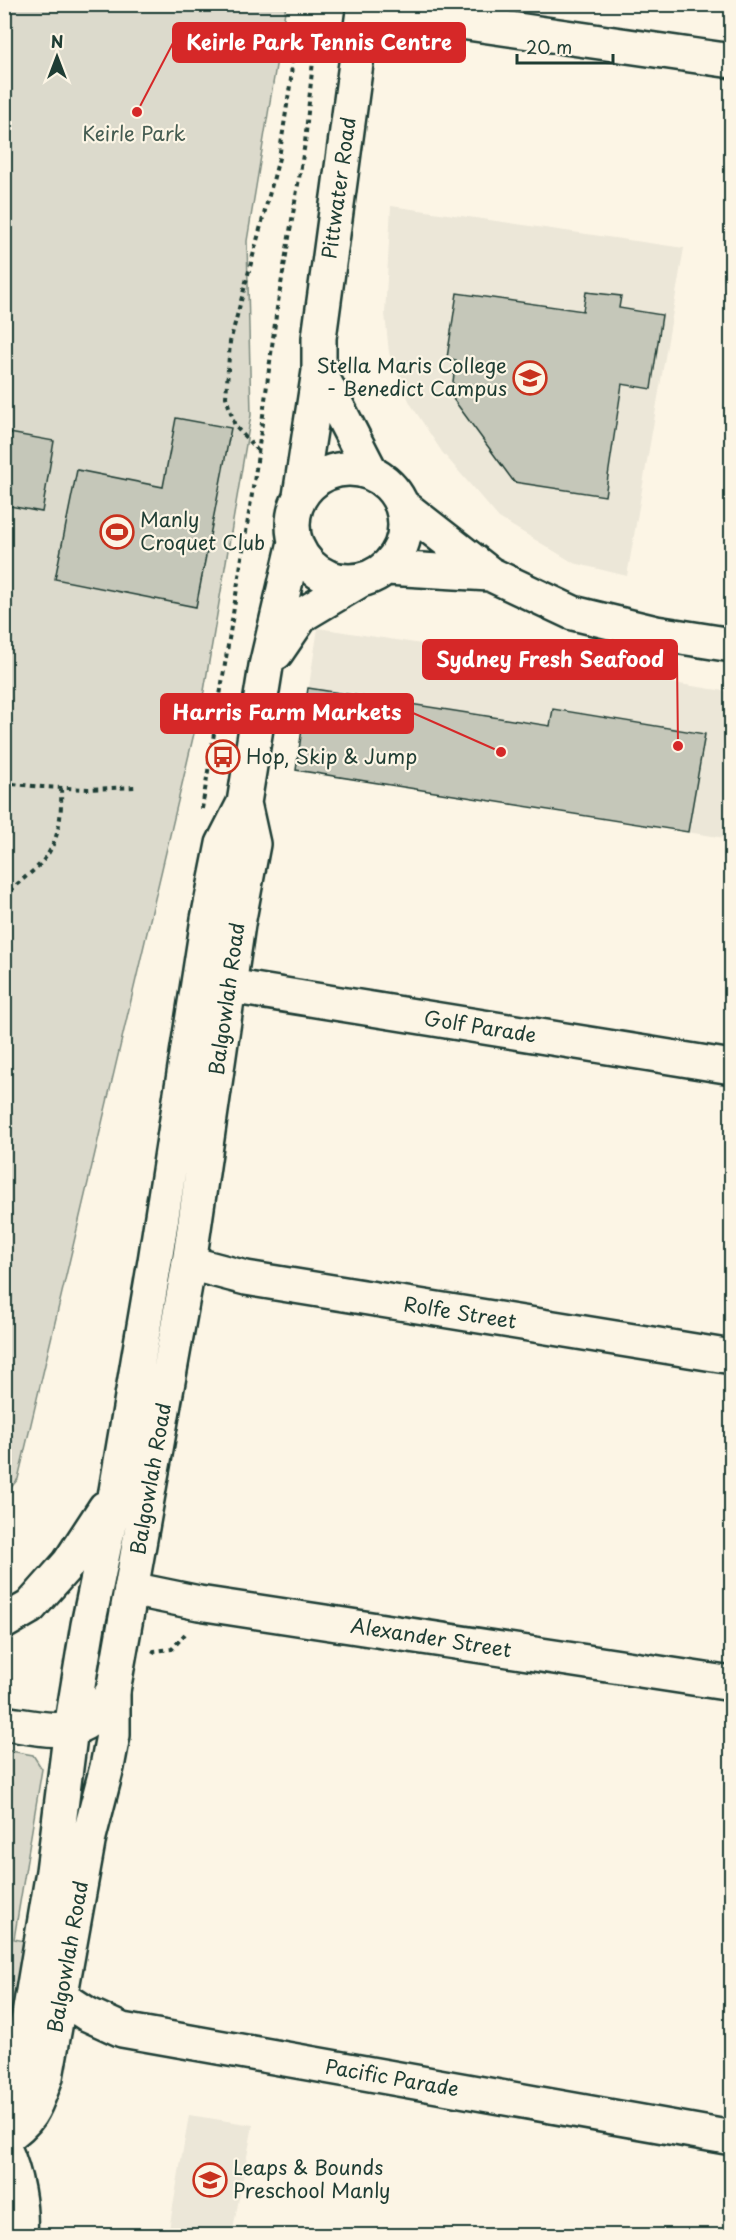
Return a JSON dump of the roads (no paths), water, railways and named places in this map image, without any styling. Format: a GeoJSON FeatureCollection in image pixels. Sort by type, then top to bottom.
{"type":"FeatureCollection","features":[{"type":"Feature","properties":{"kind":"main road"},"geometry":{"type":"LineString","coordinates":[[364,6],[732,61]]}},
{"type":"Feature","properties":{"kind":"main road","name":"Pittwater Road"},"geometry":{"type":"LineString","coordinates":[[300,495],[319,371],[319,338],[364,6]]}},
{"type":"Feature","properties":{"kind":"main road","name":"Pittwater Road"},"geometry":{"type":"LineString","coordinates":[[319,371],[371,472]]}},
{"type":"Feature","properties":{"kind":"main road"},"geometry":{"type":"LineString","coordinates":[[373,575],[399,553],[406,534],[403,506],[394,489],[371,472],[351,468],[331,471],[313,481],[300,495],[293,514],[293,535],[299,554],[314,570],[332,579],[373,575],[490,574]]}},
{"type":"Feature","properties":{"kind":"main road"},"geometry":{"type":"LineString","coordinates":[[403,506],[490,574],[573,613],[656,633],[732,645]]}},
{"type":"Feature","properties":{"kind":"main road","name":"Balgowlah Road"},"geometry":{"type":"LineString","coordinates":[[4,2099],[17,2075],[25,2038],[52,1871],[71,1728],[88,1625],[116,1491],[208,919],[223,844],[244,803],[266,666],[295,542]]}},
{"type":"Feature","properties":{"kind":"main road","name":"Balgowlah Road"},"geometry":{"type":"LineString","coordinates":[[266,666],[302,615],[373,575]]}},
{"type":"Feature","properties":{"kind":"main road","name":"Balgowlah Road"},"geometry":{"type":"LineString","coordinates":[[4,2138],[23,2124],[34,2109],[46,2077],[89,1837],[113,1735],[113,1691],[189,1263],[238,924],[253,844],[244,803]]}},
{"type":"Feature","properties":{"kind":"main road","name":"Golf Parade"},"geometry":{"type":"LineString","coordinates":[[230,986],[732,1067]]}},
{"type":"Feature","properties":{"kind":"main road","name":"Rolfe Street"},"geometry":{"type":"LineString","coordinates":[[189,1263],[246,1278],[732,1357]]}},
{"type":"Feature","properties":{"kind":"main road"},"geometry":{"type":"LineString","coordinates":[[4,1622],[30,1607],[69,1563],[116,1491]]}},
{"type":"Feature","properties":{"kind":"main road","name":"Alexander Street"},"geometry":{"type":"LineString","coordinates":[[131,1589],[199,1603],[732,1684]]}},
{"type":"Feature","properties":{"kind":"main road"},"geometry":{"type":"LineString","coordinates":[[4,1723],[52,1728],[71,1728],[85,1724],[98,1713],[113,1691]]}},
{"type":"Feature","properties":{"kind":"main road","name":"Pacific Parade"},"geometry":{"type":"LineString","coordinates":[[61,1997],[87,2014],[122,2030],[732,2138]]}},
{"type":"Feature","properties":{"kind":"main road"},"geometry":{"type":"LineString","coordinates":[[4,2148],[12,2167],[21,2222],[20,2235]]}},
{"type":"Feature","properties":{"kind":"place","name":"Keirle Park Tennis Centre"},"geometry":{"type":"Point","coordinates":[137,112]}},
{"type":"Feature","properties":{"kind":"place","name":"Stella Maris College - Benedict Campus"},"geometry":{"type":"Point","coordinates":[530,378]}},
{"type":"Feature","properties":{"kind":"place","name":"Manly Croquet Club"},"geometry":{"type":"Point","coordinates":[117,532]}},
{"type":"Feature","properties":{"kind":"place","name":"Sydney Fresh Seafood"},"geometry":{"type":"Point","coordinates":[678,746]}},
{"type":"Feature","properties":{"kind":"place","name":"Harris Farm Markets"},"geometry":{"type":"Point","coordinates":[501,752]}},
{"type":"Feature","properties":{"kind":"place","name":"Hop, Skip & Jump"},"geometry":{"type":"Point","coordinates":[223,757]}},
{"type":"Feature","properties":{"kind":"place","name":"Leaps & Bounds Preschool Manly"},"geometry":{"type":"Point","coordinates":[210,2180]}},
{"type":"Feature","properties":{"kind":"park label","name":"Keirle Park"},"geometry":{"type":"Point","coordinates":[134,134]}}]}
